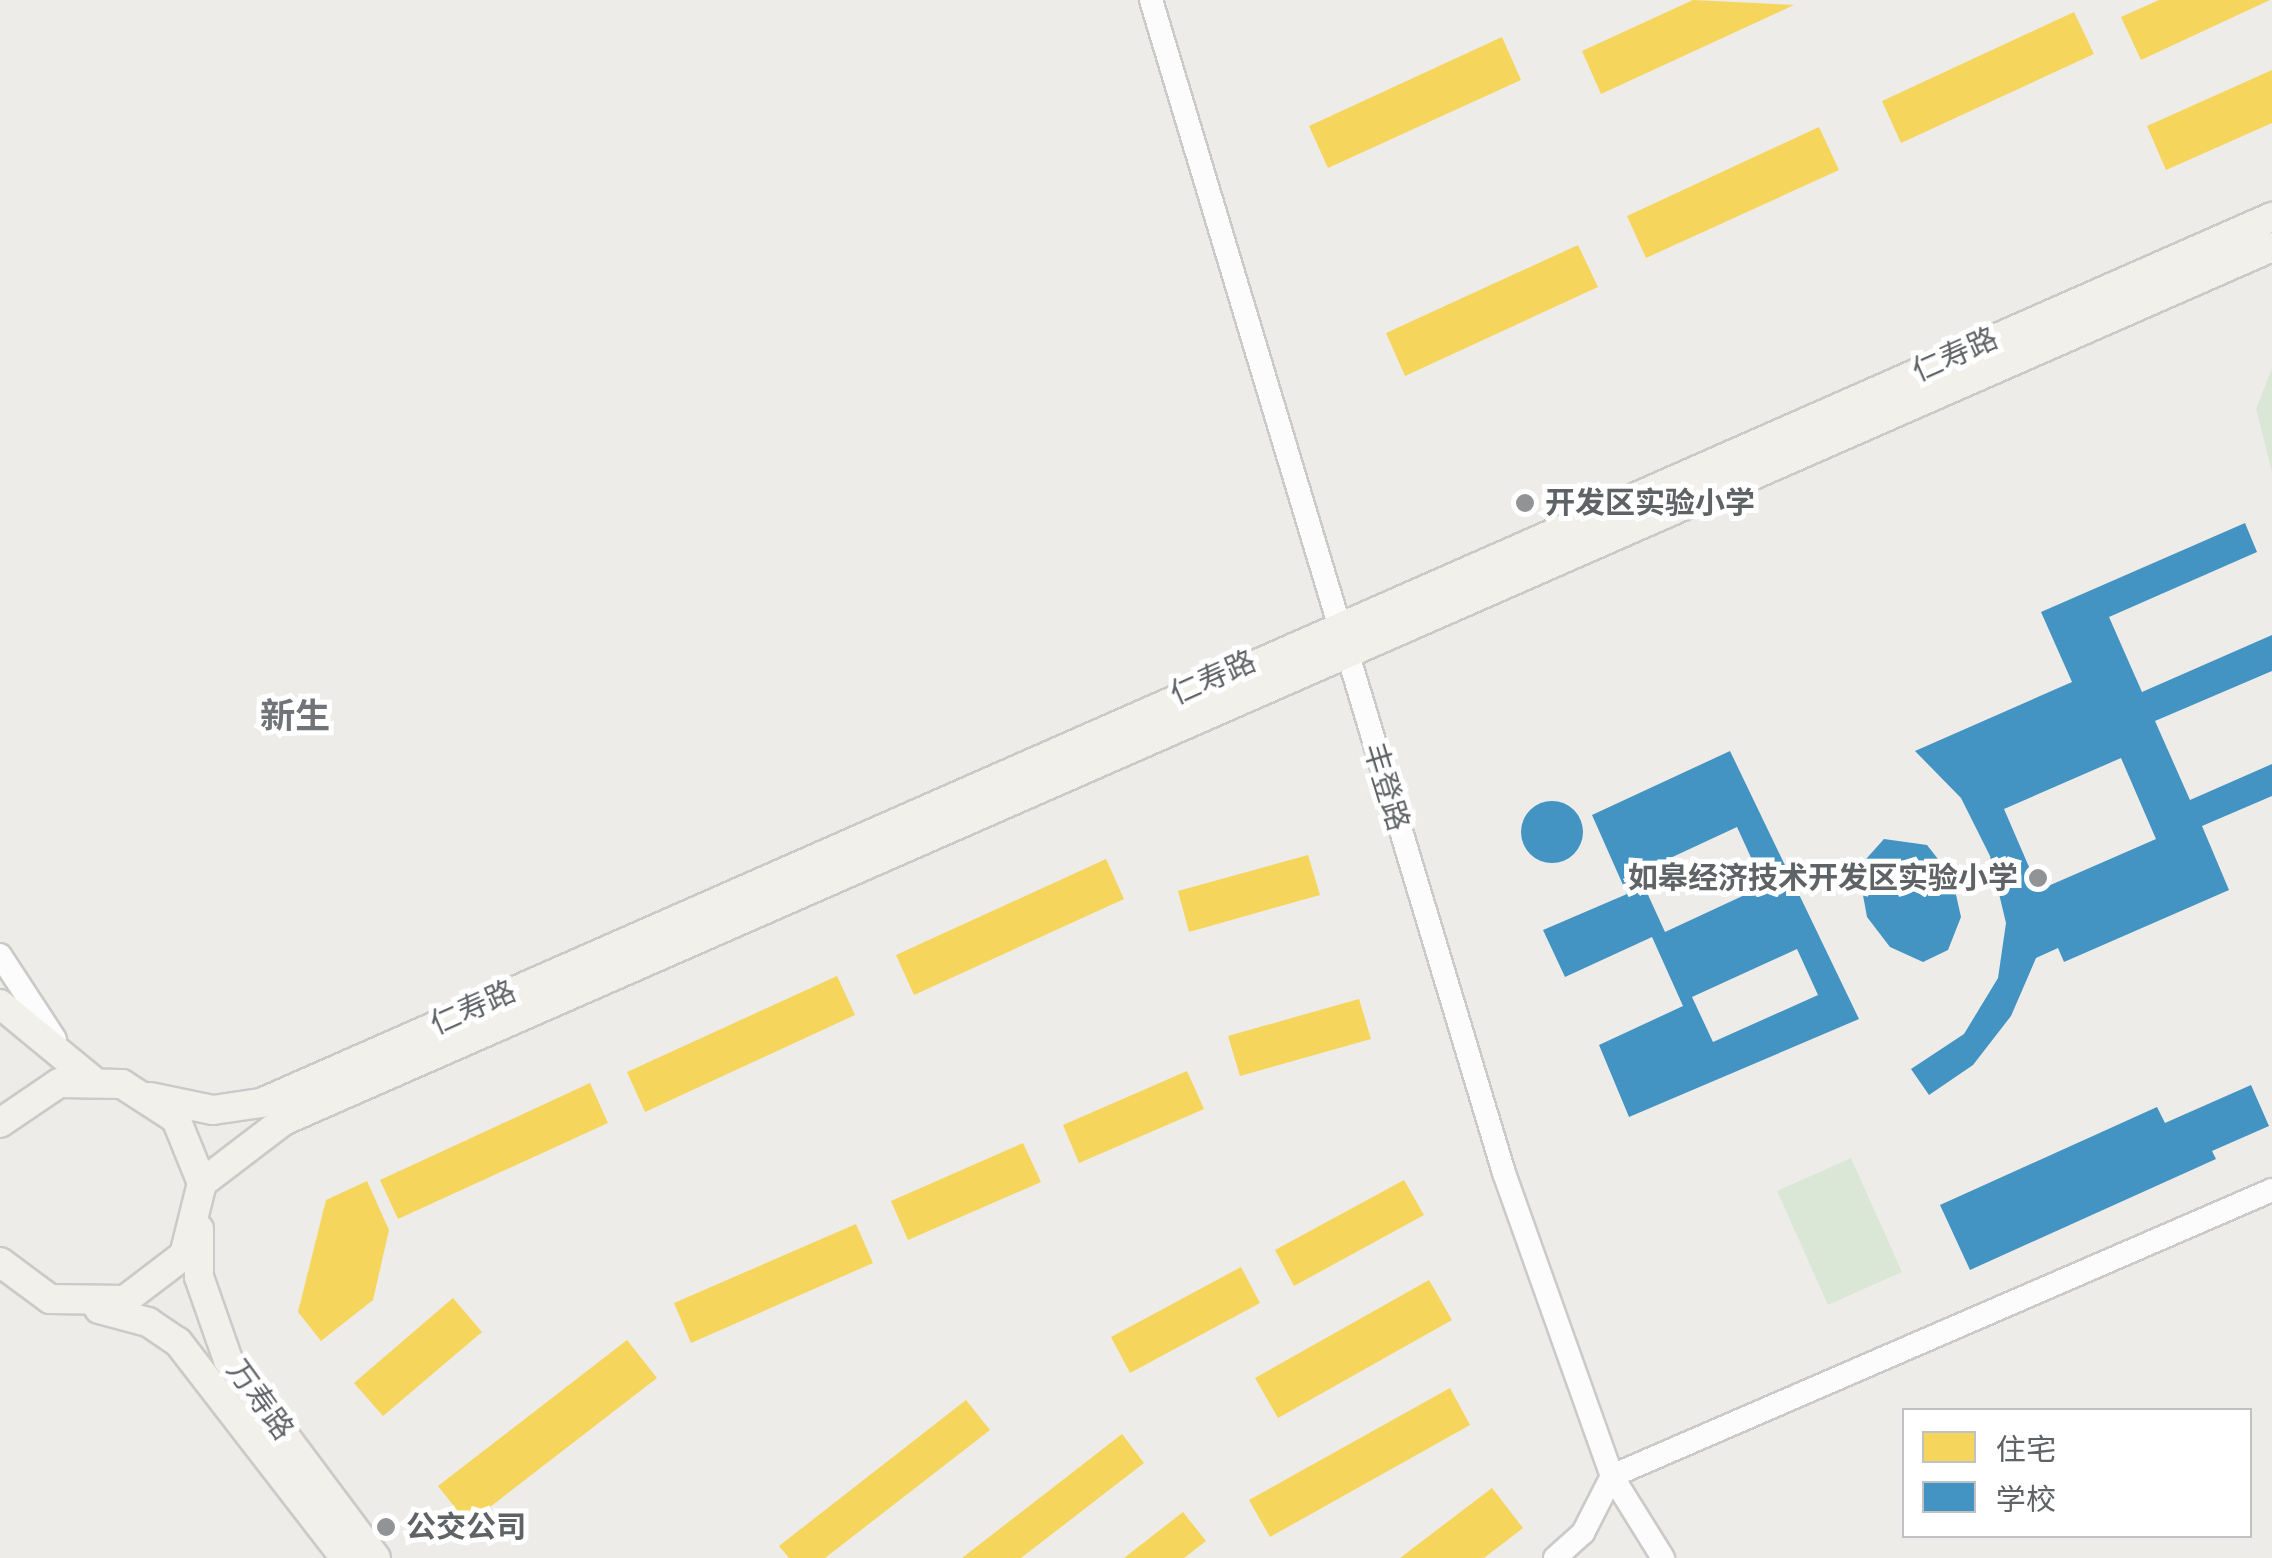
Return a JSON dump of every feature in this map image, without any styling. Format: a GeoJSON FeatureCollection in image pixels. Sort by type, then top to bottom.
{"type":"FeatureCollection","features":[{"type":"Feature","properties":{"kind":"main road","name":"仁寿路"},"geometry":{"type":"LineString","coordinates":[[92,1079],[213,1110],[261,1103],[1336,624],[2272,217]]}},
{"type":"Feature","properties":{"kind":"main road","name":"仁寿路"},"geometry":{"type":"LineString","coordinates":[[202,1183],[282,1120],[1346,657],[2272,247]]}},
{"type":"Feature","properties":{"kind":"main road"},"geometry":{"type":"LineString","coordinates":[[0,1004],[92,1079]]}},
{"type":"Feature","properties":{"kind":"main road"},"geometry":{"type":"LineString","coordinates":[[0,1123],[30,1095],[92,1079]]}},
{"type":"Feature","properties":{"kind":"main road"},"geometry":{"type":"LineString","coordinates":[[150,1096],[176,1119],[202,1183]]}},
{"type":"Feature","properties":{"kind":"main road","name":"万寿路"},"geometry":{"type":"LineString","coordinates":[[202,1183],[199,1277],[228,1360],[376,1558]]}},
{"type":"Feature","properties":{"kind":"main road"},"geometry":{"type":"LineString","coordinates":[[88,1306],[158,1282],[199,1220]]}},
{"type":"Feature","properties":{"kind":"main road","name":"万寿路"},"geometry":{"type":"LineString","coordinates":[[5,1274],[88,1306],[148,1322],[178,1342],[346,1558]]}},
{"type":"Feature","properties":{"kind":"street","name":"丰登路"},"geometry":{"type":"LineString","coordinates":[[1150,0],[1504,1173],[1612,1476],[1663,1558]]}},
{"type":"Feature","properties":{"kind":"street"},"geometry":{"type":"LineString","coordinates":[[0,955],[92,1079]]}},
{"type":"Feature","properties":{"kind":"street"},"geometry":{"type":"LineString","coordinates":[[1555,1558],[1583,1533],[1612,1476],[2272,1190]]}},
{"type":"Feature","properties":{"kind":"green space"},"geometry":{"type":"Polygon","coordinates":[[[2272,368],[2272,472],[2256,409],[2272,368]]]}},
{"type":"Feature","properties":{"kind":"green space"},"geometry":{"type":"Polygon","coordinates":[[[1851,1158],[1902,1272],[1828,1305],[1777,1191],[1851,1158]]]}},
{"type":"Feature","properties":{"kind":"building: 住宅"},"geometry":{"type":"Polygon","coordinates":[[[1693,0],[1794,5],[1601,94],[1582,51],[1693,0]]]}},
{"type":"Feature","properties":{"kind":"building: 住宅"},"geometry":{"type":"Polygon","coordinates":[[[2159,0],[2270,0],[2141,60],[2121,17],[2159,0]]]}},
{"type":"Feature","properties":{"kind":"building: 住宅"},"geometry":{"type":"Polygon","coordinates":[[[2074,12],[2094,54],[1901,143],[1882,101],[2074,12]]]}},
{"type":"Feature","properties":{"kind":"building: 住宅"},"geometry":{"type":"Polygon","coordinates":[[[1502,37],[1521,80],[1328,168],[1309,126],[1502,37]]]}},
{"type":"Feature","properties":{"kind":"building: 住宅"},"geometry":{"type":"Polygon","coordinates":[[[2272,70],[2272,123],[2166,170],[2147,126],[2272,70]]]}},
{"type":"Feature","properties":{"kind":"building: 住宅"},"geometry":{"type":"Polygon","coordinates":[[[1819,127],[1839,170],[1646,258],[1627,216],[1819,127]]]}},
{"type":"Feature","properties":{"kind":"building: 住宅"},"geometry":{"type":"Polygon","coordinates":[[[1578,245],[1598,287],[1405,376],[1386,333],[1578,245]]]}},
{"type":"Feature","properties":{"kind":"building: 住宅"},"geometry":{"type":"Polygon","coordinates":[[[1308,855],[1320,895],[1189,932],[1178,891],[1308,855]]]}},
{"type":"Feature","properties":{"kind":"building: 住宅"},"geometry":{"type":"Polygon","coordinates":[[[1106,859],[1124,899],[914,995],[896,955],[1106,859]]]}},
{"type":"Feature","properties":{"kind":"building: 住宅"},"geometry":{"type":"Polygon","coordinates":[[[837,976],[855,1015],[645,1112],[627,1072],[837,976]]]}},
{"type":"Feature","properties":{"kind":"building: 住宅"},"geometry":{"type":"Polygon","coordinates":[[[1359,999],[1371,1039],[1240,1076],[1228,1036],[1359,999]]]}},
{"type":"Feature","properties":{"kind":"building: 住宅"},"geometry":{"type":"Polygon","coordinates":[[[1187,1071],[1204,1109],[1079,1163],[1063,1125],[1187,1071]]]}},
{"type":"Feature","properties":{"kind":"building: 住宅"},"geometry":{"type":"Polygon","coordinates":[[[590,1083],[608,1123],[398,1219],[380,1180],[590,1083]]]}},
{"type":"Feature","properties":{"kind":"building: 住宅"},"geometry":{"type":"Polygon","coordinates":[[[1023,1143],[1041,1182],[908,1240],[891,1201],[1023,1143]]]}},
{"type":"Feature","properties":{"kind":"building: 住宅"},"geometry":{"type":"Polygon","coordinates":[[[1404,1180],[1424,1215],[1294,1286],[1275,1250],[1404,1180]]]}},
{"type":"Feature","properties":{"kind":"building: 住宅"},"geometry":{"type":"Polygon","coordinates":[[[367,1181],[389,1230],[373,1300],[321,1341],[298,1312],[326,1200],[367,1181]]]}},
{"type":"Feature","properties":{"kind":"building: 住宅"},"geometry":{"type":"Polygon","coordinates":[[[856,1224],[873,1263],[691,1343],[674,1303],[856,1224]]]}},
{"type":"Feature","properties":{"kind":"building: 住宅"},"geometry":{"type":"Polygon","coordinates":[[[1241,1267],[1260,1303],[1130,1373],[1111,1337],[1241,1267]]]}},
{"type":"Feature","properties":{"kind":"building: 住宅"},"geometry":{"type":"Polygon","coordinates":[[[1429,1280],[1452,1320],[1278,1418],[1255,1378],[1429,1280]]]}},
{"type":"Feature","properties":{"kind":"building: 住宅"},"geometry":{"type":"Polygon","coordinates":[[[453,1298],[482,1332],[383,1416],[354,1383],[453,1298]]]}},
{"type":"Feature","properties":{"kind":"building: 住宅"},"geometry":{"type":"Polygon","coordinates":[[[627,1340],[657,1378],[468,1524],[438,1486],[627,1340]]]}},
{"type":"Feature","properties":{"kind":"building: 住宅"},"geometry":{"type":"Polygon","coordinates":[[[1450,1388],[1470,1425],[1270,1537],[1249,1500],[1450,1388]]]}},
{"type":"Feature","properties":{"kind":"building: 住宅"},"geometry":{"type":"Polygon","coordinates":[[[966,1400],[990,1430],[825,1558],[789,1558],[779,1546],[966,1400]]]}},
{"type":"Feature","properties":{"kind":"building: 住宅"},"geometry":{"type":"Polygon","coordinates":[[[1122,1434],[1144,1463],[1021,1558],[962,1558],[1122,1434]]]}},
{"type":"Feature","properties":{"kind":"building: 住宅"},"geometry":{"type":"Polygon","coordinates":[[[1492,1488],[1523,1528],[1484,1558],[1400,1558],[1492,1488]]]}},
{"type":"Feature","properties":{"kind":"building: 住宅"},"geometry":{"type":"Polygon","coordinates":[[[1183,1512],[1206,1541],[1184,1558],[1124,1558],[1183,1512]]]}},
{"type":"Feature","properties":{"kind":"building: 学校"},"geometry":{"type":"Polygon","coordinates":[[[2245,523],[2257,552],[2109,617],[2142,692],[2272,635],[2272,671],[2155,721],[2190,800],[2272,764],[2272,796],[2202,826],[2229,890],[2064,962],[2058,948],[2036,958],[2011,1016],[1973,1065],[1929,1095],[1911,1069],[1964,1034],[1998,978],[2006,923],[1990,856],[1961,798],[1915,751],[2072,682],[2041,612],[2245,523]],[[2121,758],[2004,809],[2039,890],[2156,839],[2121,758]]]}},
{"type":"Feature","properties":{"kind":"building: 学校"},"geometry":{"type":"Polygon","coordinates":[[[1730,751],[1859,1019],[1629,1117],[1599,1045],[1683,1006],[1652,937],[1565,977],[1543,930],[1627,894],[1592,815],[1730,751]],[[1737,827],[1638,873],[1665,932],[1764,886],[1737,827]],[[1797,949],[1692,997],[1713,1042],[1818,995],[1797,949]]]}},
{"type":"Feature","properties":{"kind":"building: 学校"},"geometry":{"type":"Polygon","coordinates":[[[1552,801],[1574,810],[1583,832],[1574,854],[1552,863],[1530,854],[1521,832],[1530,810],[1552,801]]]}},
{"type":"Feature","properties":{"kind":"building: 学校"},"geometry":{"type":"Polygon","coordinates":[[[1884,839],[1927,845],[1952,877],[1961,917],[1948,950],[1923,962],[1890,947],[1867,917],[1858,868],[1884,839]]]}},
{"type":"Feature","properties":{"kind":"building: 学校"},"geometry":{"type":"Polygon","coordinates":[[[2251,1085],[2269,1126],[2212,1151],[2216,1159],[1970,1270],[1940,1205],[2157,1107],[2165,1123],[2251,1085]]]}},
{"type":"Feature","properties":{"kind":"place","name":"开发区实验小学"},"geometry":{"type":"Point","coordinates":[1525,503]}},
{"type":"Feature","properties":{"kind":"place","name":"如皋经济技术开发区实验小学"},"geometry":{"type":"Point","coordinates":[2038,878]}},
{"type":"Feature","properties":{"kind":"place","name":"公交公司"},"geometry":{"type":"Point","coordinates":[386,1527]}},
{"type":"Feature","properties":{"kind":"district","name":"新生"},"geometry":{"type":"Point","coordinates":[295,716]}}]}
